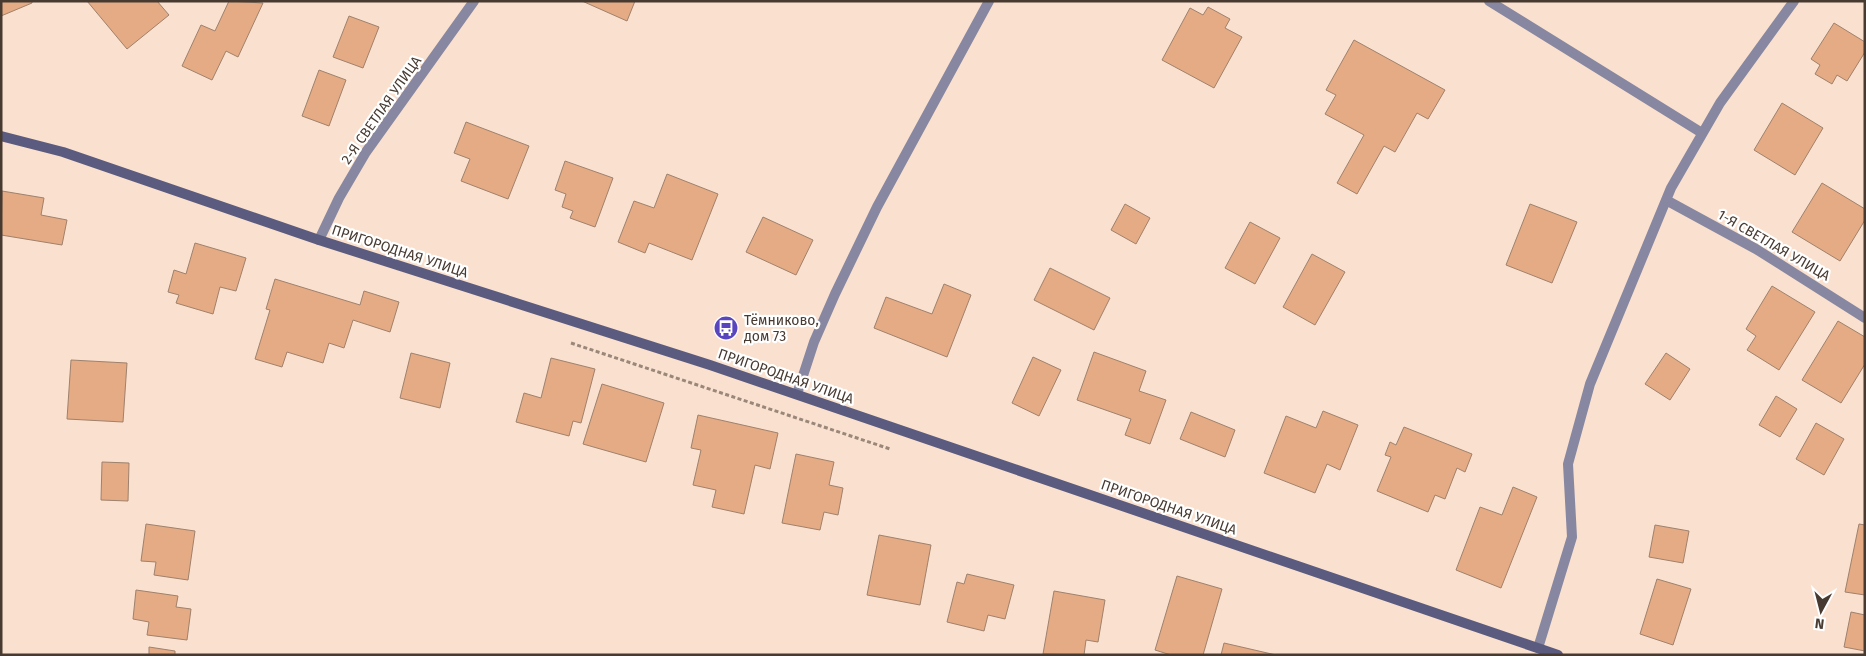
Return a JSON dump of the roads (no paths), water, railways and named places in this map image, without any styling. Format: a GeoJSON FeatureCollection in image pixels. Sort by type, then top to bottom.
{"type":"FeatureCollection","features":[{"type":"Feature","properties":{"kind":"street","name":"2-Я СВЕТЛАЯ УЛИЦА"},"geometry":{"type":"LineString","coordinates":[[319,240],[339,198],[366,152],[474,1]]}},
{"type":"Feature","properties":{"kind":"street"},"geometry":{"type":"LineString","coordinates":[[797,394],[814,342],[873,216],[989,1]]}},
{"type":"Feature","properties":{"kind":"street"},"geometry":{"type":"LineString","coordinates":[[1489,1],[1702,134]]}},
{"type":"Feature","properties":{"kind":"street"},"geometry":{"type":"LineString","coordinates":[[1538,648],[1572,537],[1568,464],[1590,384],[1671,188],[1720,102],[1794,1]]}},
{"type":"Feature","properties":{"kind":"street","name":"ПРИГОРОДНАЯ УЛИЦА"},"geometry":{"type":"LineString","coordinates":[[1,136],[63,152],[319,240],[701,362],[1558,655]]}},
{"type":"Feature","properties":{"kind":"street","name":"1-Я СВЕТЛАЯ УЛИЦА"},"geometry":{"type":"LineString","coordinates":[[1666,200],[1756,249],[1865,318]]}},
{"type":"Feature","properties":{"kind":"place","name":"Тёмниково, дом 73"},"geometry":{"type":"Point","coordinates":[726,328]}}]}
